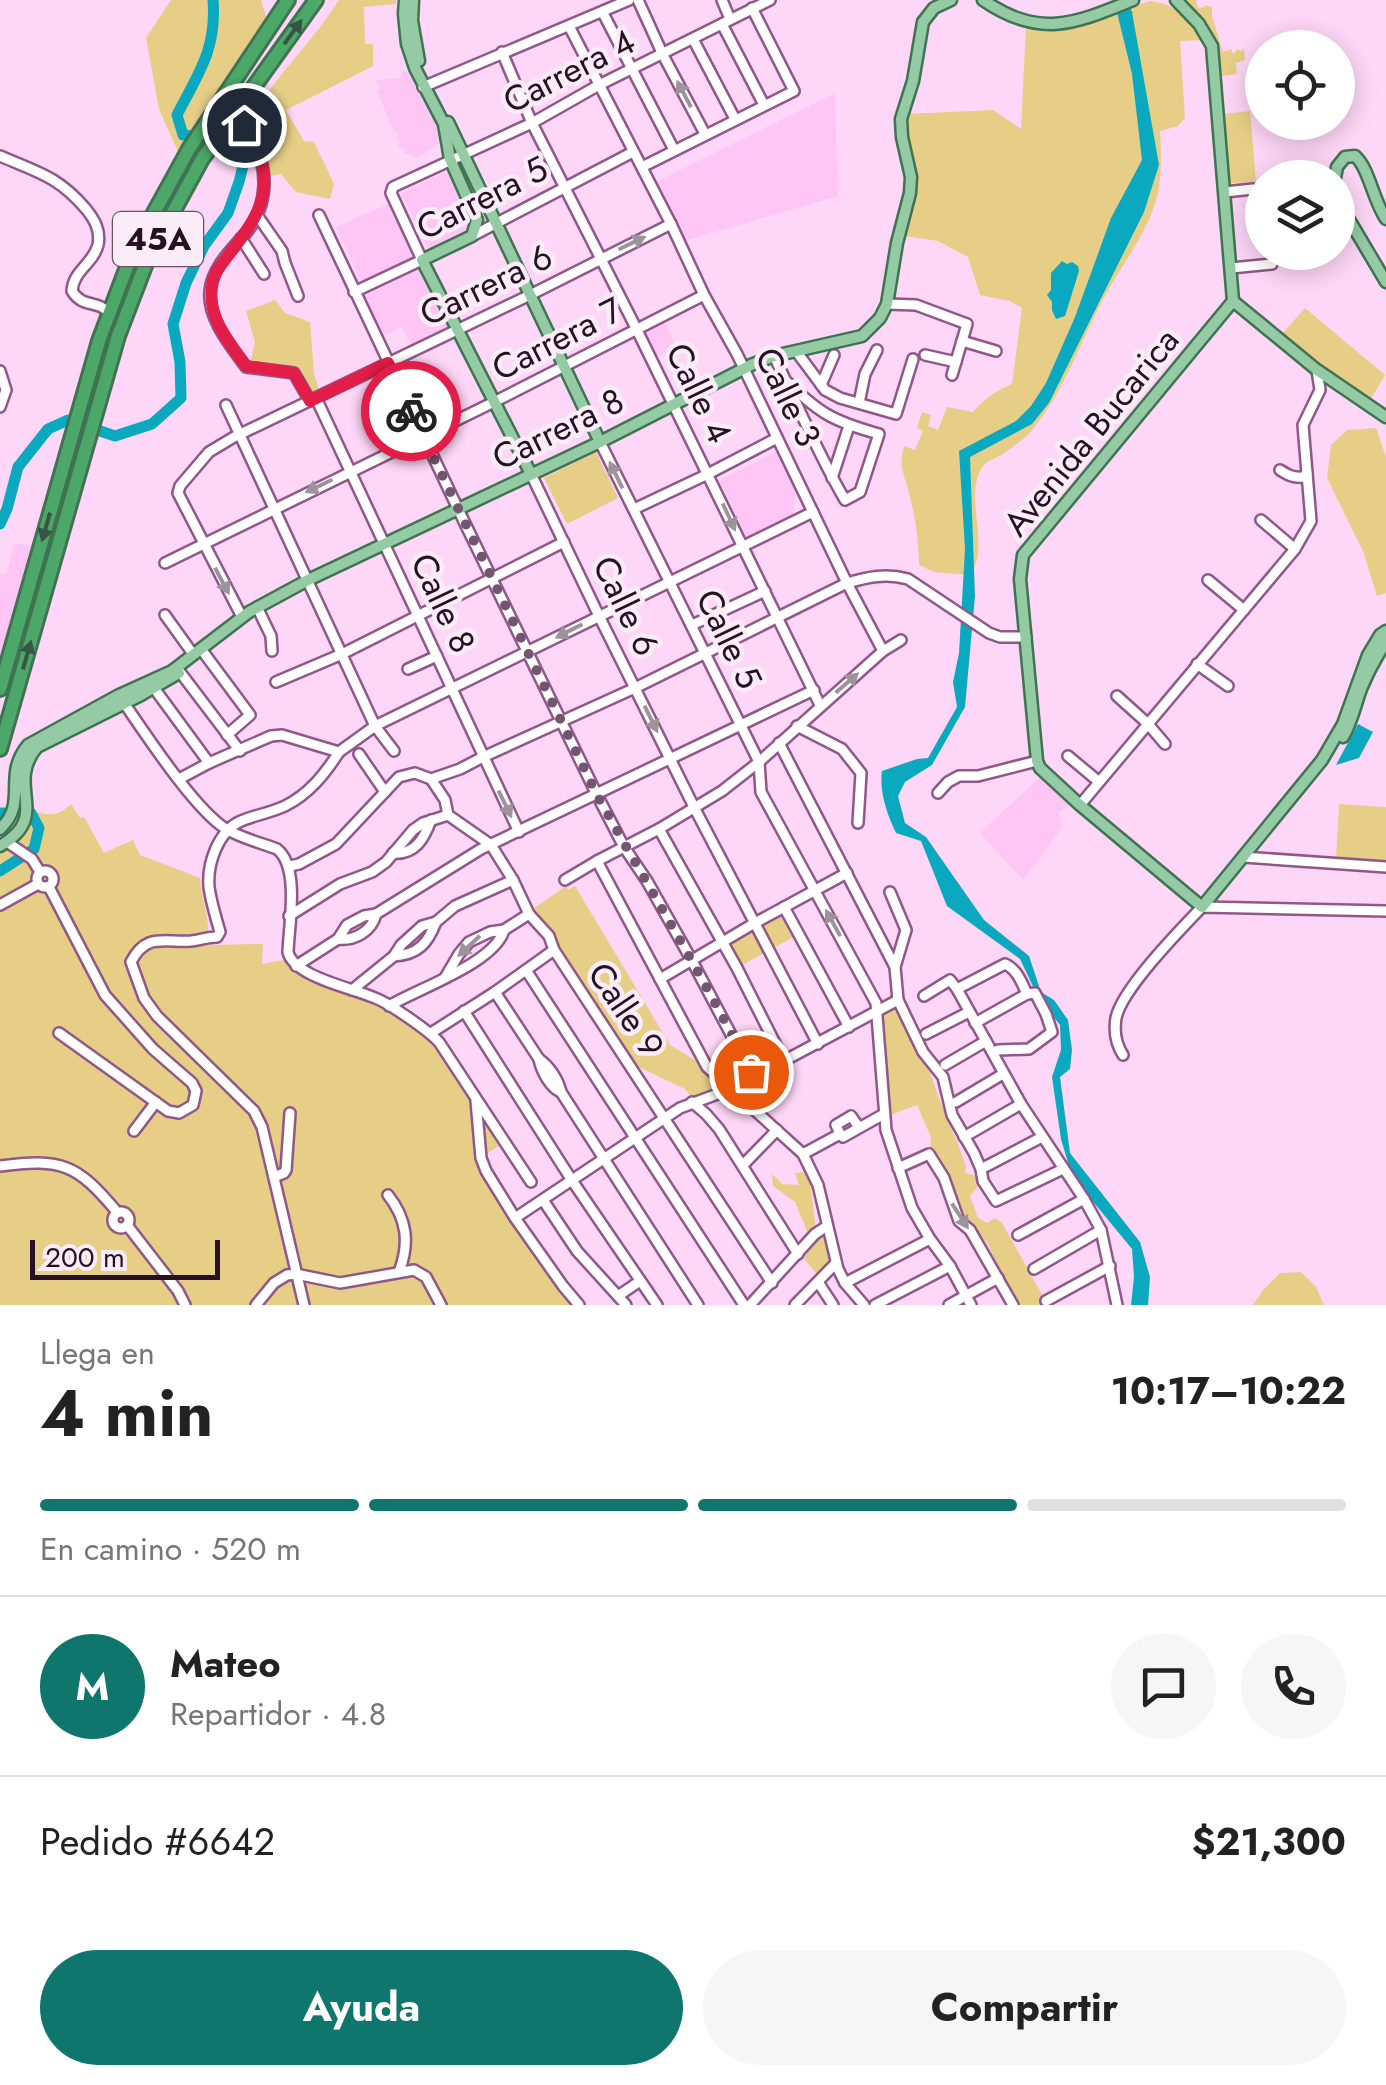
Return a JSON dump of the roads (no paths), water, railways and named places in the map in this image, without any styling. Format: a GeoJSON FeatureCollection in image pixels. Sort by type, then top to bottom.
{"type":"FeatureCollection","features":[{"type":"Feature","properties":{"kind":"highway","name":"45A"},"geometry":{"type":"LineString","coordinates":[[0,688],[82,400],[133,250],[189,149],[288,0]]}},
{"type":"Feature","properties":{"kind":"highway","name":"45A"},"geometry":{"type":"LineString","coordinates":[[0,748],[118,336],[148,258],[202,158],[316,0]]}},
{"type":"Feature","properties":{"kind":"main road","name":"Calle 5"},"geometry":{"type":"LineString","coordinates":[[409,0],[404,14],[408,44],[444,124],[450,159],[476,214],[477,227],[472,236]]}},
{"type":"Feature","properties":{"kind":"main road"},"geometry":{"type":"LineString","coordinates":[[886,304],[910,194],[900,119],[914,81],[923,22],[934,8],[950,0]]}},
{"type":"Feature","properties":{"kind":"main road"},"geometry":{"type":"LineString","coordinates":[[983,0],[1026,22],[1046,25],[1124,3]]}},
{"type":"Feature","properties":{"kind":"main road"},"geometry":{"type":"LineString","coordinates":[[1176,2],[1199,24],[1212,46],[1232,301],[1317,370],[1386,417]]}},
{"type":"Feature","properties":{"kind":"main road","name":"Calle 5"},"geometry":{"type":"LineString","coordinates":[[427,85],[600,442]]}},
{"type":"Feature","properties":{"kind":"main road"},"geometry":{"type":"LineString","coordinates":[[1343,160],[1356,156],[1364,163],[1372,192],[1386,218]]}},
{"type":"Feature","properties":{"kind":"main road"},"geometry":{"type":"LineString","coordinates":[[1355,230],[1386,282]]}},
{"type":"Feature","properties":{"kind":"main road","name":"Carrera 5"},"geometry":{"type":"LineString","coordinates":[[422,260],[472,236]]}},
{"type":"Feature","properties":{"kind":"main road","name":"Calle 6"},"geometry":{"type":"LineString","coordinates":[[422,260],[532,474]]}},
{"type":"Feature","properties":{"kind":"main road","name":"Avenida Bucarica"},"geometry":{"type":"LineString","coordinates":[[1037,761],[1020,568],[1023,555],[1232,301]]}},
{"type":"Feature","properties":{"kind":"main road","name":"Carrera 8"},"geometry":{"type":"LineString","coordinates":[[0,829],[12,814],[26,763],[37,748],[172,671],[228,634],[238,620],[257,607],[744,368],[774,356],[862,336],[880,318],[886,304]]}},
{"type":"Feature","properties":{"kind":"main road"},"geometry":{"type":"LineString","coordinates":[[1037,761],[1080,805],[1202,907],[1322,760],[1343,724],[1368,655],[1386,630]]}},
{"type":"Feature","properties":{"kind":"main road"},"geometry":{"type":"LineString","coordinates":[[1322,760],[1338,746],[1350,726],[1362,686],[1386,642]]}},
{"type":"Feature","properties":{"kind":"main road","name":"Carrera 8"},"geometry":{"type":"LineString","coordinates":[[4,843],[26,821],[28,804],[14,773],[19,757],[34,740],[154,688],[180,672],[199,653]]}},
{"type":"Feature","properties":{"kind":"street"},"geometry":{"type":"LineString","coordinates":[[427,85],[629,0]]}},
{"type":"Feature","properties":{"kind":"street"},"geometry":{"type":"LineString","coordinates":[[638,0],[705,134]]}},
{"type":"Feature","properties":{"kind":"street"},"geometry":{"type":"LineString","coordinates":[[722,0],[726,22],[764,105]]}},
{"type":"Feature","properties":{"kind":"street","name":"Carrera 4"},"geometry":{"type":"LineString","coordinates":[[391,190],[532,123],[770,0]]}},
{"type":"Feature","properties":{"kind":"street"},"geometry":{"type":"LineString","coordinates":[[642,167],[794,91],[752,8]]}},
{"type":"Feature","properties":{"kind":"street"},"geometry":{"type":"LineString","coordinates":[[603,13],[674,150]]}},
{"type":"Feature","properties":{"kind":"street","name":"Calle 3"},"geometry":{"type":"LineString","coordinates":[[569,26],[883,651]]}},
{"type":"Feature","properties":{"kind":"street"},"geometry":{"type":"LineString","coordinates":[[693,40],[735,119]]}},
{"type":"Feature","properties":{"kind":"street","name":"Calle 4"},"geometry":{"type":"LineString","coordinates":[[502,52],[532,123],[820,706]]}},
{"type":"Feature","properties":{"kind":"street"},"geometry":{"type":"LineString","coordinates":[[246,132],[243,115],[270,64]]}},
{"type":"Feature","properties":{"kind":"street"},"geometry":{"type":"LineString","coordinates":[[222,130],[236,124],[258,150],[264,171],[264,194],[257,214],[241,238],[264,274]]}},
{"type":"Feature","properties":{"kind":"street","name":"Carrera 5"},"geometry":{"type":"LineString","coordinates":[[472,236],[634,152]]}},
{"type":"Feature","properties":{"kind":"street"},"geometry":{"type":"LineString","coordinates":[[0,156],[58,182],[94,219],[97,249],[76,275],[72,292],[82,302],[102,306],[109,313]]}},
{"type":"Feature","properties":{"kind":"street","name":"Calle 6"},"geometry":{"type":"LineString","coordinates":[[391,190],[422,260]]}},
{"type":"Feature","properties":{"kind":"street"},"geometry":{"type":"LineString","coordinates":[[1224,192],[1245,190]]}},
{"type":"Feature","properties":{"kind":"street"},"geometry":{"type":"LineString","coordinates":[[257,214],[282,251],[298,296]]}},
{"type":"Feature","properties":{"kind":"street"},"geometry":{"type":"LineString","coordinates":[[319,215],[597,795],[754,1076]]}},
{"type":"Feature","properties":{"kind":"street","name":"Carrera 6"},"geometry":{"type":"LineString","coordinates":[[203,544],[178,491],[209,452],[671,224]]}},
{"type":"Feature","properties":{"kind":"street","name":"Calle 8"},"geometry":{"type":"LineString","coordinates":[[241,238],[216,272],[210,291],[211,308],[246,366],[290,372],[313,400],[351,471],[519,832]]}},
{"type":"Feature","properties":{"kind":"street","name":"Carrera 5"},"geometry":{"type":"LineString","coordinates":[[354,292],[422,260]]}},
{"type":"Feature","properties":{"kind":"street"},"geometry":{"type":"LineString","coordinates":[[1231,268],[1245,267]]}},
{"type":"Feature","properties":{"kind":"street"},"geometry":{"type":"LineString","coordinates":[[94,304],[122,278]]}},
{"type":"Feature","properties":{"kind":"street","name":"Carrera 7"},"geometry":{"type":"LineString","coordinates":[[165,563],[704,295]]}},
{"type":"Feature","properties":{"kind":"street"},"geometry":{"type":"LineString","coordinates":[[886,304],[916,305],[967,324],[952,374]]}},
{"type":"Feature","properties":{"kind":"street"},"geometry":{"type":"LineString","coordinates":[[962,342],[996,351]]}},
{"type":"Feature","properties":{"kind":"street"},"geometry":{"type":"LineString","coordinates":[[859,403],[865,374],[877,350]]}},
{"type":"Feature","properties":{"kind":"street"},"geometry":{"type":"LineString","coordinates":[[796,351],[825,390],[896,414],[912,359]]}},
{"type":"Feature","properties":{"kind":"street"},"geometry":{"type":"LineString","coordinates":[[925,354],[956,362]]}},
{"type":"Feature","properties":{"kind":"street"},"geometry":{"type":"LineString","coordinates":[[821,385],[834,355]]}},
{"type":"Feature","properties":{"kind":"street"},"geometry":{"type":"LineString","coordinates":[[774,356],[784,379],[832,478],[845,500],[860,492],[879,434],[824,415],[784,379]]}},
{"type":"Feature","properties":{"kind":"street"},"geometry":{"type":"LineString","coordinates":[[0,370],[6,390],[0,408]]}},
{"type":"Feature","properties":{"kind":"street"},"geometry":{"type":"LineString","coordinates":[[1080,805],[1309,527],[1304,425],[1320,390],[1317,370]]}},
{"type":"Feature","properties":{"kind":"street"},"geometry":{"type":"LineString","coordinates":[[1320,390],[1337,384]]}},
{"type":"Feature","properties":{"kind":"street"},"geometry":{"type":"LineString","coordinates":[[226,405],[375,726],[394,751]]}},
{"type":"Feature","properties":{"kind":"street"},"geometry":{"type":"LineString","coordinates":[[832,478],[848,426]]}},
{"type":"Feature","properties":{"kind":"street"},"geometry":{"type":"LineString","coordinates":[[634,508],[777,438]]}},
{"type":"Feature","properties":{"kind":"street","name":"Calle 5"},"geometry":{"type":"LineString","coordinates":[[600,442],[759,762],[761,792],[878,1009],[886,1130],[912,1208],[968,1300]]}},
{"type":"Feature","properties":{"kind":"street"},"geometry":{"type":"LineString","coordinates":[[1280,470],[1297,478],[1303,478],[1307,472]]}},
{"type":"Feature","properties":{"kind":"street","name":"Calle 6"},"geometry":{"type":"LineString","coordinates":[[532,474],[598,616],[818,1044]]}},
{"type":"Feature","properties":{"kind":"street"},"geometry":{"type":"LineString","coordinates":[[304,1305],[262,1127],[254,1112],[157,1016],[144,998],[131,962],[136,951],[151,942],[217,937],[220,932],[209,877],[226,830],[240,821],[287,805],[310,789],[339,752],[375,726],[814,512]]}},
{"type":"Feature","properties":{"kind":"street"},"geometry":{"type":"LineString","coordinates":[[1261,520],[1294,548]]}},
{"type":"Feature","properties":{"kind":"street"},"geometry":{"type":"LineString","coordinates":[[276,682],[342,654],[564,542]]}},
{"type":"Feature","properties":{"kind":"street"},"geometry":{"type":"LineString","coordinates":[[203,544],[238,620]]}},
{"type":"Feature","properties":{"kind":"street"},"geometry":{"type":"LineString","coordinates":[[432,780],[482,757],[502,753],[847,584],[894,575],[1000,637],[1026,637]]}},
{"type":"Feature","properties":{"kind":"street"},"geometry":{"type":"LineString","coordinates":[[1208,580],[1244,610]]}},
{"type":"Feature","properties":{"kind":"street"},"geometry":{"type":"LineString","coordinates":[[692,624],[765,591]]}},
{"type":"Feature","properties":{"kind":"street"},"geometry":{"type":"LineString","coordinates":[[257,607],[271,636],[272,651]]}},
{"type":"Feature","properties":{"kind":"street"},"geometry":{"type":"LineString","coordinates":[[164,615],[250,715],[227,735]]}},
{"type":"Feature","properties":{"kind":"street"},"geometry":{"type":"LineString","coordinates":[[565,880],[695,809],[759,762],[883,651],[901,640]]}},
{"type":"Feature","properties":{"kind":"street"},"geometry":{"type":"LineString","coordinates":[[408,669],[437,656]]}},
{"type":"Feature","properties":{"kind":"street"},"geometry":{"type":"LineString","coordinates":[[1197,664],[1228,686]]}},
{"type":"Feature","properties":{"kind":"street"},"geometry":{"type":"LineString","coordinates":[[180,672],[240,750]]}},
{"type":"Feature","properties":{"kind":"street"},"geometry":{"type":"LineString","coordinates":[[154,688],[209,762]]}},
{"type":"Feature","properties":{"kind":"street"},"geometry":{"type":"LineString","coordinates":[[296,966],[338,939],[350,940],[359,935],[376,914],[454,864],[814,690]]}},
{"type":"Feature","properties":{"kind":"street"},"geometry":{"type":"LineString","coordinates":[[1117,696],[1165,744]]}},
{"type":"Feature","properties":{"kind":"street"},"geometry":{"type":"LineString","coordinates":[[122,699],[179,779],[226,830],[284,854],[290,866],[292,888],[289,958],[296,966],[377,998],[431,1033],[531,1182]]}},
{"type":"Feature","properties":{"kind":"street"},"geometry":{"type":"LineString","coordinates":[[797,726],[842,749],[861,773],[858,823]]}},
{"type":"Feature","properties":{"kind":"street"},"geometry":{"type":"LineString","coordinates":[[179,779],[271,736],[282,735],[339,752]]}},
{"type":"Feature","properties":{"kind":"street"},"geometry":{"type":"LineString","coordinates":[[779,742],[895,967]]}},
{"type":"Feature","properties":{"kind":"street"},"geometry":{"type":"LineString","coordinates":[[359,754],[384,792]]}},
{"type":"Feature","properties":{"kind":"street"},"geometry":{"type":"LineString","coordinates":[[1068,756],[1098,781]]}},
{"type":"Feature","properties":{"kind":"street"},"geometry":{"type":"LineString","coordinates":[[938,793],[959,776],[978,776],[1037,761]]}},
{"type":"Feature","properties":{"kind":"street"},"geometry":{"type":"LineString","coordinates":[[289,916],[340,884],[372,872],[392,853],[407,853],[415,848],[425,837],[431,820],[448,815],[444,800],[432,780],[406,774],[336,844],[290,866]]}},
{"type":"Feature","properties":{"kind":"street"},"geometry":{"type":"LineString","coordinates":[[1070,795],[1091,791]]}},
{"type":"Feature","properties":{"kind":"street","name":"Calle 9"},"geometry":{"type":"LineString","coordinates":[[448,815],[491,845],[529,914],[546,930],[554,950],[772,1282]]}},
{"type":"Feature","properties":{"kind":"street"},"geometry":{"type":"LineString","coordinates":[[658,829],[784,1061]]}},
{"type":"Feature","properties":{"kind":"street"},"geometry":{"type":"LineString","coordinates":[[4,843],[22,850],[40,872]]}},
{"type":"Feature","properties":{"kind":"street"},"geometry":{"type":"LineString","coordinates":[[1243,858],[1386,867]]}},
{"type":"Feature","properties":{"kind":"street"},"geometry":{"type":"LineString","coordinates":[[597,861],[702,1059],[713,1074],[803,1154],[818,1185],[836,1263],[845,1283],[864,1305]]}},
{"type":"Feature","properties":{"kind":"street"},"geometry":{"type":"LineString","coordinates":[[40,872],[37,879],[44,885],[105,995],[153,1048],[192,1083],[196,1091],[193,1105],[179,1113],[168,1111],[59,1033]]}},
{"type":"Feature","properties":{"kind":"street"},"geometry":{"type":"LineString","coordinates":[[0,905],[53,883],[52,874],[40,872]]}},
{"type":"Feature","properties":{"kind":"street"},"geometry":{"type":"LineString","coordinates":[[660,979],[847,874]]}},
{"type":"Feature","properties":{"kind":"street"},"geometry":{"type":"LineString","coordinates":[[352,990],[394,956],[400,945],[422,926],[513,880]]}},
{"type":"Feature","properties":{"kind":"street"},"geometry":{"type":"LineString","coordinates":[[890,892],[906,930],[895,967],[898,1000],[923,1052],[942,1077],[952,1115],[981,1168],[983,1181],[996,1201],[1063,1169]]}},
{"type":"Feature","properties":{"kind":"street"},"geometry":{"type":"LineString","coordinates":[[1123,1055],[1118,1046],[1116,1014],[1132,988],[1202,907],[1386,911]]}},
{"type":"Feature","properties":{"kind":"street"},"geometry":{"type":"LineString","coordinates":[[784,908],[849,1026]]}},
{"type":"Feature","properties":{"kind":"street"},"geometry":{"type":"LineString","coordinates":[[444,978],[469,942],[504,930],[529,914]]}},
{"type":"Feature","properties":{"kind":"street"},"geometry":{"type":"LineString","coordinates":[[394,956],[416,952],[431,935],[436,922]]}},
{"type":"Feature","properties":{"kind":"street"},"geometry":{"type":"LineString","coordinates":[[389,1006],[484,956],[502,938],[504,930]]}},
{"type":"Feature","properties":{"kind":"street"},"geometry":{"type":"LineString","coordinates":[[431,1033],[554,950]]}},
{"type":"Feature","properties":{"kind":"street"},"geometry":{"type":"LineString","coordinates":[[924,996],[1004,964],[1010,965],[1028,994]]}},
{"type":"Feature","properties":{"kind":"street"},"geometry":{"type":"LineString","coordinates":[[526,970],[747,1305],[827,1226]]}},
{"type":"Feature","properties":{"kind":"street"},"geometry":{"type":"LineString","coordinates":[[953,985],[1021,1104],[1101,1230],[1116,1305]]}},
{"type":"Feature","properties":{"kind":"street"},"geometry":{"type":"LineString","coordinates":[[496,992],[698,1305]]}},
{"type":"Feature","properties":{"kind":"street"},"geometry":{"type":"LineString","coordinates":[[975,1023],[1035,993],[1052,1032],[1029,1049],[993,1053]]}},
{"type":"Feature","properties":{"kind":"street"},"geometry":{"type":"LineString","coordinates":[[514,1218],[664,1117],[692,1102],[731,1089],[898,1000]]}},
{"type":"Feature","properties":{"kind":"street"},"geometry":{"type":"LineString","coordinates":[[464,1011],[657,1305]]}},
{"type":"Feature","properties":{"kind":"street"},"geometry":{"type":"LineString","coordinates":[[926,1034],[969,1012]]}},
{"type":"Feature","properties":{"kind":"street"},"geometry":{"type":"LineString","coordinates":[[944,1065],[986,1041]]}},
{"type":"Feature","properties":{"kind":"street"},"geometry":{"type":"LineString","coordinates":[[956,1102],[1003,1074]]}},
{"type":"Feature","properties":{"kind":"street"},"geometry":{"type":"LineString","coordinates":[[476,1098],[481,1158],[486,1171],[514,1218],[579,1305]]}},
{"type":"Feature","properties":{"kind":"street"},"geometry":{"type":"LineString","coordinates":[[134,1131],[156,1102]]}},
{"type":"Feature","properties":{"kind":"street"},"geometry":{"type":"LineString","coordinates":[[692,1102],[720,1129],[790,1242],[802,1250]]}},
{"type":"Feature","properties":{"kind":"street"},"geometry":{"type":"LineString","coordinates":[[964,1136],[1021,1104]]}},
{"type":"Feature","properties":{"kind":"street"},"geometry":{"type":"LineString","coordinates":[[274,1178],[286,1170],[290,1112]]}},
{"type":"Feature","properties":{"kind":"street"},"geometry":{"type":"LineString","coordinates":[[803,1154],[884,1114]]}},
{"type":"Feature","properties":{"kind":"street"},"geometry":{"type":"LineString","coordinates":[[743,1165],[777,1130]]}},
{"type":"Feature","properties":{"kind":"street"},"geometry":{"type":"LineString","coordinates":[[981,1168],[1042,1137]]}},
{"type":"Feature","properties":{"kind":"street"},"geometry":{"type":"LineString","coordinates":[[898,1168],[929,1154],[944,1178],[960,1221],[970,1230],[1014,1305]]}},
{"type":"Feature","properties":{"kind":"street"},"geometry":{"type":"LineString","coordinates":[[0,1166],[37,1162],[69,1168],[94,1186],[117,1212],[128,1215],[127,1225],[186,1305]]}},
{"type":"Feature","properties":{"kind":"street"},"geometry":{"type":"LineString","coordinates":[[388,1195],[405,1224],[406,1253],[399,1272]]}},
{"type":"Feature","properties":{"kind":"street"},"geometry":{"type":"LineString","coordinates":[[1018,1235],[1084,1199]]}},
{"type":"Feature","properties":{"kind":"street"},"geometry":{"type":"LineString","coordinates":[[542,1200],[577,1251],[626,1305]]}},
{"type":"Feature","properties":{"kind":"street"},"geometry":{"type":"LineString","coordinates":[[1034,1269],[1101,1230]]}},
{"type":"Feature","properties":{"kind":"street"},"geometry":{"type":"LineString","coordinates":[[845,1283],[930,1238]]}},
{"type":"Feature","properties":{"kind":"street"},"geometry":{"type":"LineString","coordinates":[[795,1305],[836,1263]]}},
{"type":"Feature","properties":{"kind":"street"},"geometry":{"type":"LineString","coordinates":[[875,1305],[950,1266]]}},
{"type":"Feature","properties":{"kind":"street"},"geometry":{"type":"LineString","coordinates":[[1046,1301],[1110,1266]]}},
{"type":"Feature","properties":{"kind":"street"},"geometry":{"type":"LineString","coordinates":[[256,1305],[286,1274],[340,1283],[399,1272],[420,1272],[441,1305]]}},
{"type":"Feature","properties":{"kind":"street"},"geometry":{"type":"LineString","coordinates":[[950,1305],[968,1300],[998,1278]]}},
{"type":"Feature","properties":{"kind":"street"},"geometry":{"type":"LineString","coordinates":[[618,1296],[640,1281]]}},
{"type":"Feature","properties":{"kind":"street"},"geometry":{"type":"LineString","coordinates":[[818,1282],[833,1305]]}},
{"type":"Feature","properties":{"kind":"water"},"geometry":{"type":"Polygon","coordinates":[[[1114,0],[1127,0],[1132,12],[1159,165],[1144,212],[1049,403],[1032,424],[970,457],[975,596],[965,707],[932,765],[905,782],[898,796],[905,823],[926,837],[984,920],[1029,956],[1041,992],[1054,1000],[1068,1020],[1070,1069],[1060,1077],[1070,1153],[1140,1242],[1150,1277],[1148,1305],[1131,1305],[1132,1249],[1072,1176],[1061,1139],[1052,1077],[1061,1050],[1060,1025],[1039,999],[1020,959],[947,906],[921,841],[896,833],[881,779],[882,771],[928,758],[957,707],[953,682],[959,653],[965,549],[959,451],[1016,421],[1046,383],[1111,218],[1142,160],[1132,74],[1114,0]]]}},
{"type":"Feature","properties":{"kind":"water"},"geometry":{"type":"Polygon","coordinates":[[[1062,261],[1072,262],[1079,271],[1065,316],[1056,319],[1047,295],[1051,290],[1051,273],[1062,261]]]}},
{"type":"Feature","properties":{"kind":"water"},"geometry":{"type":"Polygon","coordinates":[[[1358,724],[1373,732],[1359,758],[1336,765],[1358,724]]]}},
{"type":"Feature","properties":{"kind":"waterway"},"geometry":{"type":"LineString","coordinates":[[0,524],[18,467],[48,429],[68,420],[115,436],[152,424],[181,398],[173,324],[186,283],[204,246],[228,213],[244,162],[236,141],[183,135],[177,115],[209,47],[213,0]]}},
{"type":"Feature","properties":{"kind":"waterway"},"geometry":{"type":"LineString","coordinates":[[0,871],[34,849],[39,828],[31,813]]}}]}
